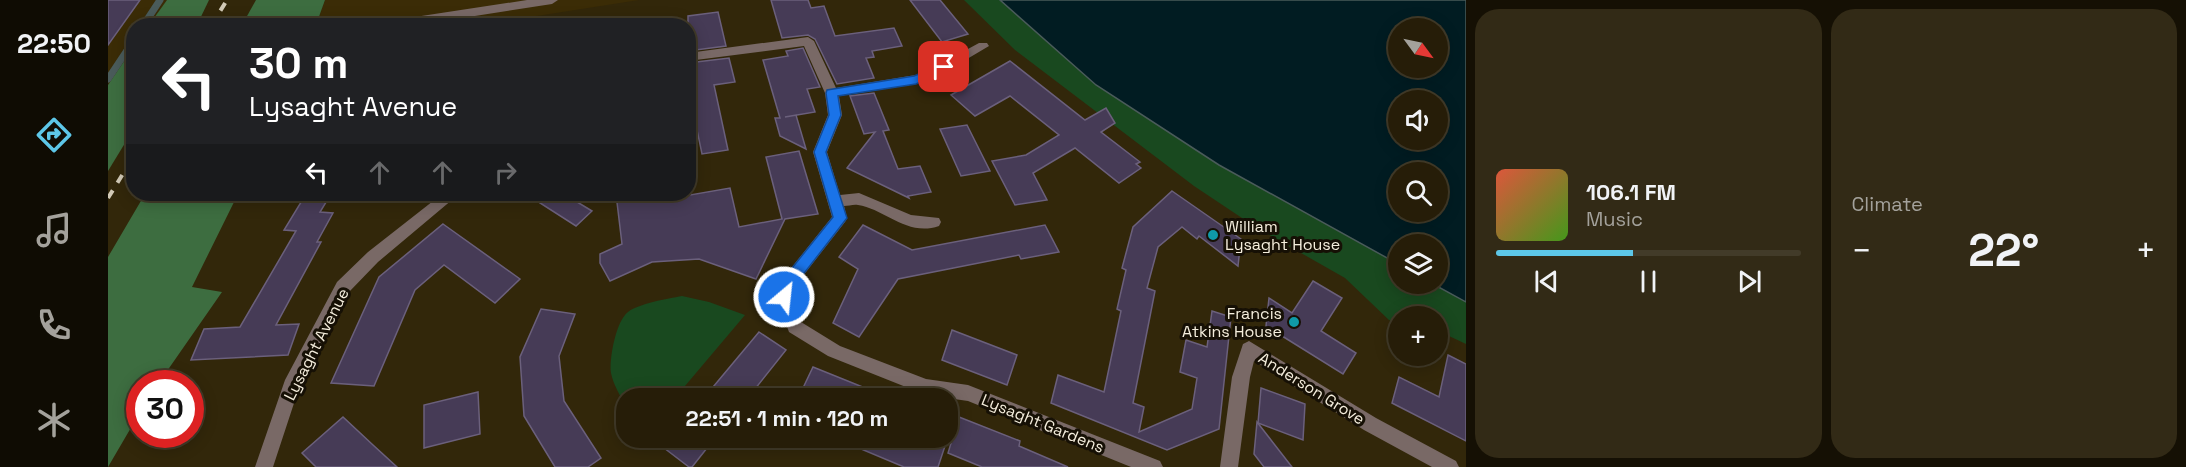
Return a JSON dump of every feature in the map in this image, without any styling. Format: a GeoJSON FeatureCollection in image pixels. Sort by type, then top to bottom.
{"type":"FeatureCollection","features":[{"type":"Feature","properties":{"kind":"street"},"geometry":{"type":"LineString","coordinates":[[434,18],[552,0]]}},
{"type":"Feature","properties":{"kind":"street"},"geometry":{"type":"LineString","coordinates":[[696,56],[808,41],[832,93],[835,115],[820,152],[836,201],[859,199],[910,221],[934,222]]}},
{"type":"Feature","properties":{"kind":"street"},"geometry":{"type":"LineString","coordinates":[[832,93],[924,78],[983,46]]}},
{"type":"Feature","properties":{"kind":"street","name":"Lysaght Avenue"},"geometry":{"type":"LineString","coordinates":[[264,467],[291,386],[343,287],[373,257],[443,201]]}},
{"type":"Feature","properties":{"kind":"street","name":"Lysaght Gardens"},"geometry":{"type":"LineString","coordinates":[[836,201],[840,218],[797,272],[784,297],[795,327],[834,351],[926,387],[968,393],[1154,467]]}},
{"type":"Feature","properties":{"kind":"street","name":"Anderson Grove"},"geometry":{"type":"LineString","coordinates":[[1228,467],[1240,377],[1248,349],[1370,424],[1450,467]]}},
{"type":"Feature","properties":{"kind":"shaded area"},"geometry":{"type":"Polygon","coordinates":[[[108,0],[167,0],[154,18],[126,18],[126,58],[108,85],[108,0]]]}},
{"type":"Feature","properties":{"kind":"shaded area"},"geometry":{"type":"Polygon","coordinates":[[[325,0],[639,0],[524,18],[319,18],[325,0]]]}},
{"type":"Feature","properties":{"kind":"green space"},"geometry":{"type":"Polygon","coordinates":[[[167,0],[209,0],[200,18],[154,18],[167,0]]]}},
{"type":"Feature","properties":{"kind":"green space"},"geometry":{"type":"Polygon","coordinates":[[[256,0],[325,0],[319,18],[246,18],[256,0]]]}},
{"type":"Feature","properties":{"kind":"green space"},"geometry":{"type":"Polygon","coordinates":[[[964,0],[1270,0],[1388,66],[1388,78],[1413,78],[1439,90],[1388,90],[1388,150],[1448,150],[1448,94],[1466,103],[1466,344],[1448,336],[1448,306],[1388,306],[1388,319],[1345,278],[1257,228],[1194,186],[1015,50],[964,0]]]}},
{"type":"Feature","properties":{"kind":"green space"},"geometry":{"type":"Polygon","coordinates":[[[126,58],[126,141],[108,171],[108,85],[126,58]]]}},
{"type":"Feature","properties":{"kind":"green space"},"geometry":{"type":"Polygon","coordinates":[[[141,201],[235,201],[192,287],[222,292],[168,370],[126,370],[126,436],[108,467],[108,257],[141,201]]]}},
{"type":"Feature","properties":{"kind":"green space"},"geometry":{"type":"Polygon","coordinates":[[[682,296],[709,302],[745,315],[683,388],[616,388],[611,373],[612,350],[620,323],[628,312],[654,302],[682,296]]]}},
{"type":"Feature","properties":{"kind":"water"},"geometry":{"type":"Polygon","coordinates":[[[1000,0],[1466,0],[1466,302],[1448,292],[1448,234],[1388,234],[1388,258],[1219,165],[1096,85],[1000,0]]]}},
{"type":"Feature","properties":{"kind":"building"},"geometry":{"type":"Polygon","coordinates":[[[108,0],[140,0],[126,18],[108,45],[108,0]]]}},
{"type":"Feature","properties":{"kind":"building"},"geometry":{"type":"Polygon","coordinates":[[[771,0],[808,0],[811,8],[824,6],[835,36],[894,28],[902,46],[872,51],[874,57],[866,58],[874,78],[837,84],[815,39],[808,35],[782,38],[771,0]]]}},
{"type":"Feature","properties":{"kind":"building"},"geometry":{"type":"Polygon","coordinates":[[[910,0],[940,0],[968,34],[942,42],[910,0]]]}},
{"type":"Feature","properties":{"kind":"building"},"geometry":{"type":"Polygon","coordinates":[[[718,12],[726,46],[696,50],[696,18],[688,18],[688,16],[718,12]]]}},
{"type":"Feature","properties":{"kind":"building"},"geometry":{"type":"Polygon","coordinates":[[[803,48],[820,87],[807,89],[815,112],[796,115],[806,149],[780,136],[775,118],[780,118],[763,60],[788,56],[786,51],[803,48]]]}},
{"type":"Feature","properties":{"kind":"building"},"geometry":{"type":"Polygon","coordinates":[[[729,58],[735,82],[714,85],[728,150],[702,154],[696,125],[696,62],[729,58]]]}},
{"type":"Feature","properties":{"kind":"building"},"geometry":{"type":"Polygon","coordinates":[[[1010,61],[1085,120],[1106,108],[1115,123],[1101,132],[1140,162],[1136,164],[1141,168],[1119,183],[1075,148],[1033,173],[1047,200],[1015,205],[992,161],[1026,155],[1059,135],[1010,96],[975,116],[951,95],[1010,61]]]}},
{"type":"Feature","properties":{"kind":"building"},"geometry":{"type":"Polygon","coordinates":[[[874,93],[889,130],[883,131],[898,169],[920,166],[931,192],[908,196],[909,198],[847,168],[875,132],[864,134],[850,96],[874,93]]]}},
{"type":"Feature","properties":{"kind":"building"},"geometry":{"type":"Polygon","coordinates":[[[967,125],[990,171],[961,176],[940,129],[967,125]]]}},
{"type":"Feature","properties":{"kind":"building"},"geometry":{"type":"Polygon","coordinates":[[[799,151],[818,214],[785,219],[756,279],[699,259],[652,262],[610,281],[600,263],[600,254],[622,244],[617,201],[696,201],[696,194],[730,188],[739,227],[782,219],[766,157],[799,151]]]}},
{"type":"Feature","properties":{"kind":"building"},"geometry":{"type":"Polygon","coordinates":[[[1172,191],[1241,239],[1238,266],[1199,236],[1197,239],[1182,227],[1158,247],[1147,288],[1155,291],[1133,403],[1144,407],[1139,432],[1192,409],[1197,378],[1180,372],[1186,340],[1207,347],[1212,311],[1231,317],[1219,429],[1167,450],[1051,403],[1058,375],[1104,392],[1121,311],[1117,309],[1126,270],[1122,268],[1133,227],[1172,191]]]}},
{"type":"Feature","properties":{"kind":"building"},"geometry":{"type":"Polygon","coordinates":[[[302,201],[327,201],[320,212],[333,213],[317,242],[321,242],[276,325],[299,324],[288,355],[191,360],[204,329],[240,327],[296,231],[284,230],[302,201]]]}},
{"type":"Feature","properties":{"kind":"building"},"geometry":{"type":"Polygon","coordinates":[[[537,201],[576,201],[592,211],[576,226],[537,201]]]}},
{"type":"Feature","properties":{"kind":"building"},"geometry":{"type":"Polygon","coordinates":[[[443,224],[520,279],[495,303],[444,265],[415,290],[374,386],[331,383],[379,277],[443,224]]]}},
{"type":"Feature","properties":{"kind":"building"},"geometry":{"type":"Polygon","coordinates":[[[863,225],[912,250],[1045,225],[1059,252],[1021,259],[1019,255],[898,279],[859,337],[833,323],[858,269],[839,257],[863,225]]]}},
{"type":"Feature","properties":{"kind":"building","name":"Francis Atkins House"},"geometry":{"type":"Polygon","coordinates":[[[1313,281],[1342,298],[1321,331],[1356,353],[1343,374],[1266,326],[1269,298],[1292,313],[1313,281]]]}},
{"type":"Feature","properties":{"kind":"building"},"geometry":{"type":"Polygon","coordinates":[[[541,309],[575,314],[559,356],[564,401],[601,458],[588,467],[555,467],[524,416],[520,357],[541,309]]]}},
{"type":"Feature","properties":{"kind":"building"},"geometry":{"type":"Polygon","coordinates":[[[952,330],[1017,355],[1007,385],[942,360],[952,330]]]}},
{"type":"Feature","properties":{"kind":"building"},"geometry":{"type":"Polygon","coordinates":[[[759,332],[786,350],[756,388],[712,388],[759,332]]]}},
{"type":"Feature","properties":{"kind":"building"},"geometry":{"type":"Polygon","coordinates":[[[1448,355],[1466,364],[1466,441],[1392,403],[1399,377],[1439,397],[1446,366],[1448,366],[1448,355]]]}},
{"type":"Feature","properties":{"kind":"building"},"geometry":{"type":"Polygon","coordinates":[[[813,367],[865,388],[803,388],[813,367]]]}},
{"type":"Feature","properties":{"kind":"building"},"geometry":{"type":"Polygon","coordinates":[[[1261,388],[1305,404],[1303,440],[1258,423],[1261,388]]]}},
{"type":"Feature","properties":{"kind":"building"},"geometry":{"type":"Polygon","coordinates":[[[478,392],[480,434],[424,448],[424,405],[478,392]]]}},
{"type":"Feature","properties":{"kind":"building"},"geometry":{"type":"Polygon","coordinates":[[[343,417],[397,467],[316,467],[302,453],[343,417]]]}},
{"type":"Feature","properties":{"kind":"building"},"geometry":{"type":"Polygon","coordinates":[[[959,417],[1020,441],[1019,446],[1068,467],[982,467],[948,453],[950,448],[958,448],[959,417]]]}},
{"type":"Feature","properties":{"kind":"building"},"geometry":{"type":"Polygon","coordinates":[[[1257,422],[1292,467],[1264,467],[1254,454],[1257,422]]]}},
{"type":"Feature","properties":{"kind":"building"},"geometry":{"type":"Polygon","coordinates":[[[664,448],[707,448],[692,467],[664,448]]]}},
{"type":"Feature","properties":{"kind":"building"},"geometry":{"type":"Polygon","coordinates":[[[859,448],[944,448],[938,467],[904,467],[859,448]]]}},
{"type":"Feature","properties":{"kind":"waterway"},"geometry":{"type":"LineString","coordinates":[[148,18],[160,0]]}},
{"type":"Feature","properties":{"kind":"waterway"},"geometry":{"type":"LineString","coordinates":[[108,79],[126,52]]}},
{"type":"Feature","properties":{"kind":"railway"},"geometry":{"type":"LineString","coordinates":[[216,18],[227,0]]}},
{"type":"Feature","properties":{"kind":"railway"},"geometry":{"type":"LineString","coordinates":[[108,198],[126,169]]}},
{"type":"Feature","properties":{"kind":"place","name":"William Lysaght House"},"geometry":{"type":"Point","coordinates":[1213,235]}},
{"type":"Feature","properties":{"kind":"place","name":"Francis Atkins House"},"geometry":{"type":"Point","coordinates":[1294,322]}},
{"type":"Feature","properties":{"kind":"route"},"geometry":{"type":"LineString","coordinates":[[784,297],[797,272],[840,218],[820,152],[835,115],[832,93],[916,80],[944,67]]}}]}
